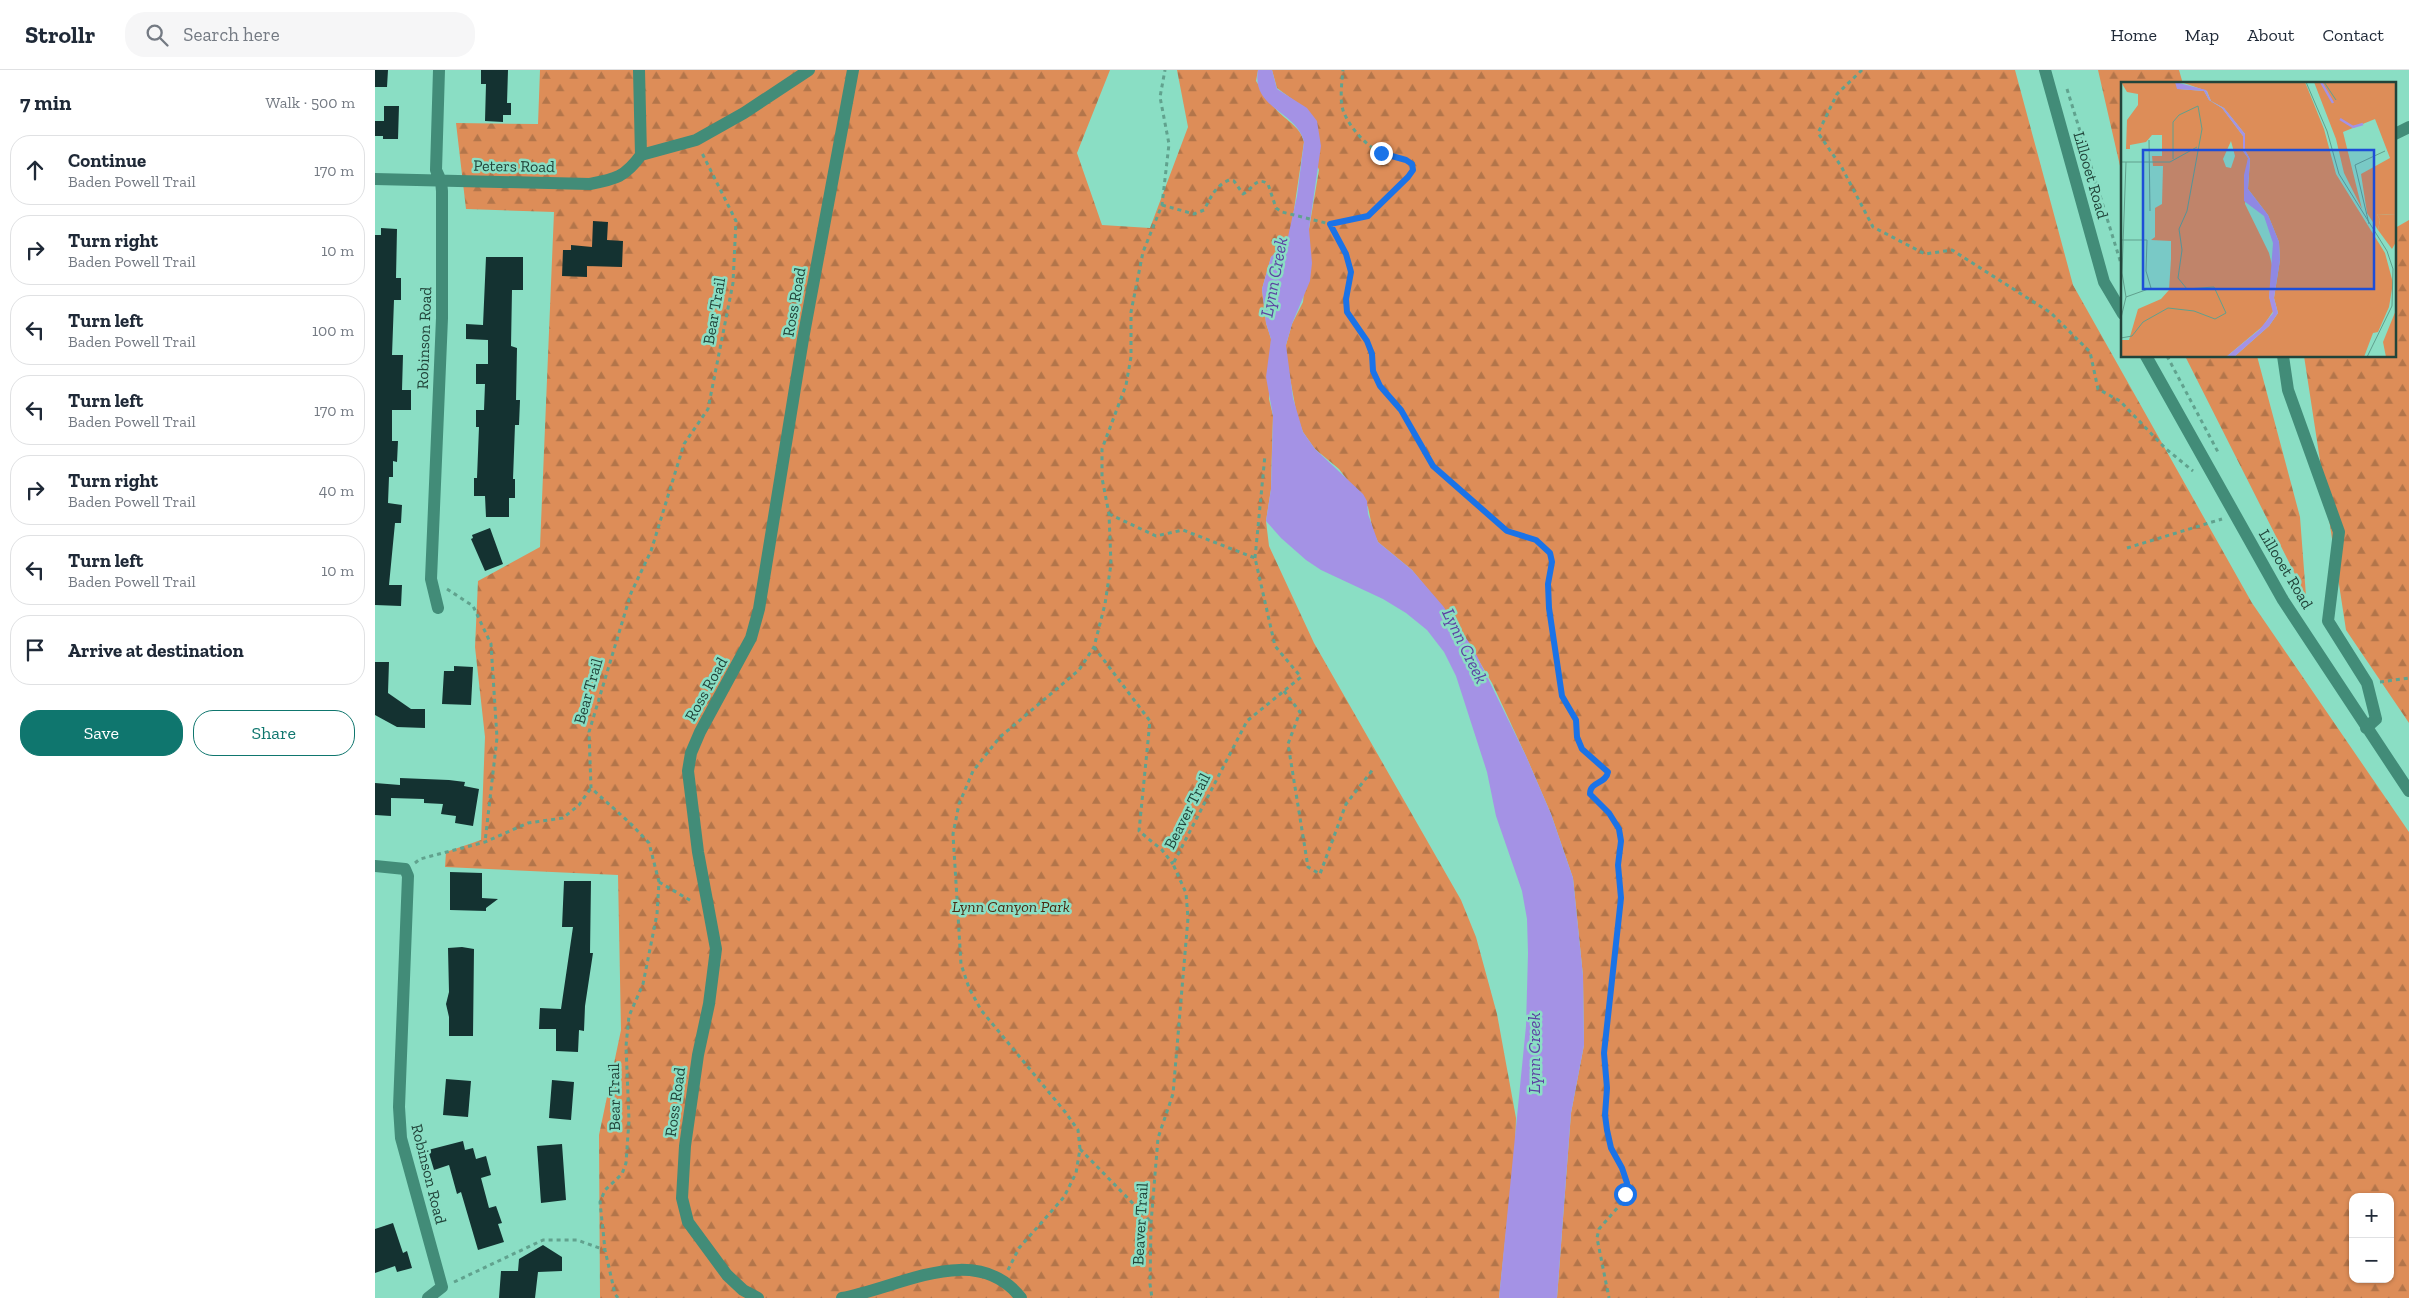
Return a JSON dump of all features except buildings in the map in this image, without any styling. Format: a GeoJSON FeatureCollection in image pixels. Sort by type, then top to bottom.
{"type":"FeatureCollection","features":[{"type":"Feature","properties":{"kind":"street","name":"Robinson Road"},"geometry":{"type":"LineString","coordinates":[[438,608],[431,579],[442,318],[441,181],[435,170],[439,70]]}},
{"type":"Feature","properties":{"kind":"street"},"geometry":{"type":"LineString","coordinates":[[639,70],[641,155],[696,140],[744,113],[809,70]]}},
{"type":"Feature","properties":{"kind":"street","name":"Ross Road"},"geometry":{"type":"LineString","coordinates":[[758,1298],[743,1290],[727,1275],[688,1222],[682,1198],[685,1146],[698,1055],[709,1004],[715,949],[698,852],[688,771],[691,753],[700,732],[751,638],[759,609],[803,340],[853,70]]}},
{"type":"Feature","properties":{"kind":"street","name":"Lillooet Road"},"geometry":{"type":"LineString","coordinates":[[2045,70],[2104,282],[2121,311]]}},
{"type":"Feature","properties":{"kind":"street"},"geometry":{"type":"LineString","coordinates":[[2397,133],[2409,127]]}},
{"type":"Feature","properties":{"kind":"street","name":"Peters Road"},"geometry":{"type":"LineString","coordinates":[[375,179],[590,184],[616,180],[630,170],[641,155]]}},
{"type":"Feature","properties":{"kind":"street","name":"Lillooet Road"},"geometry":{"type":"LineString","coordinates":[[2147,358],[2283,600],[2409,791]]}},
{"type":"Feature","properties":{"kind":"street"},"geometry":{"type":"LineString","coordinates":[[2283,358],[2288,390],[2339,532],[2328,621],[2367,683],[2376,719],[2366,728]]}},
{"type":"Feature","properties":{"kind":"street"},"geometry":{"type":"LineString","coordinates":[[375,866],[405,869]]}},
{"type":"Feature","properties":{"kind":"street","name":"Robinson Road"},"geometry":{"type":"LineString","coordinates":[[405,869],[409,890],[399,1107],[401,1138],[442,1287]]}},
{"type":"Feature","properties":{"kind":"street"},"geometry":{"type":"LineString","coordinates":[[842,1298],[933,1273],[953,1270],[976,1270],[989,1273],[1003,1280],[1021,1298]]}},
{"type":"Feature","properties":{"kind":"street"},"geometry":{"type":"LineString","coordinates":[[428,1298],[442,1287]]}},
{"type":"Feature","properties":{"kind":"path"},"geometry":{"type":"LineString","coordinates":[[1003,1280],[1019,1248],[1064,1197],[1076,1173],[1080,1149],[1078,1130],[1066,1112],[981,1010],[969,988],[961,964],[953,834],[959,804],[973,771],[1000,737],[1079,670],[1094,647],[1105,604],[1111,564],[1109,514],[1103,478],[1102,450],[1126,385],[1131,357],[1131,312],[1143,252],[1162,206],[1169,144],[1160,97],[1165,70]]}},
{"type":"Feature","properties":{"kind":"path"},"geometry":{"type":"LineString","coordinates":[[1162,206],[1193,214],[1205,210],[1213,192],[1222,183],[1229,180],[1234,181],[1243,194],[1257,181],[1262,180],[1268,184],[1276,208],[1282,212],[1330,224],[1368,216],[1408,177],[1413,170],[1412,164],[1406,160],[1381,153],[1367,144],[1353,128],[1343,111],[1343,70]]}},
{"type":"Feature","properties":{"kind":"path"},"geometry":{"type":"LineString","coordinates":[[1862,70],[1837,94],[1818,134],[1841,166],[1873,227],[1925,254],[1952,250],[2051,312],[2090,352],[2098,388],[2120,401],[2165,448],[2195,472]]}},
{"type":"Feature","properties":{"kind":"path"},"geometry":{"type":"LineString","coordinates":[[2064,80],[2121,264]]}},
{"type":"Feature","properties":{"kind":"path","name":"Bear Trail"},"geometry":{"type":"LineString","coordinates":[[618,1298],[615,1294],[605,1250],[601,1202],[605,1190],[622,1174],[626,1164],[629,1120],[626,1046],[629,1016],[643,984],[657,914],[659,882],[649,843],[591,788],[589,732],[631,594],[651,551],[684,444],[709,409],[733,283],[736,221],[696,140]]}},
{"type":"Feature","properties":{"kind":"path"},"geometry":{"type":"LineString","coordinates":[[1330,224],[1346,254],[1351,272],[1346,299],[1347,312],[1367,341],[1372,354],[1373,371],[1380,386],[1401,410],[1433,466],[1507,531],[1536,540],[1550,553],[1552,562],[1548,584],[1549,608],[1562,696],[1576,720],[1577,737],[1582,749],[1608,772],[1605,779],[1593,785],[1589,790],[1590,794],[1609,813],[1619,829],[1621,841],[1618,865],[1621,898],[1604,1053],[1607,1088],[1605,1115],[1611,1148],[1622,1168],[1627,1183],[1625,1194],[1619,1206],[1599,1229],[1597,1238],[1609,1298]]}},
{"type":"Feature","properties":{"kind":"path"},"geometry":{"type":"LineString","coordinates":[[2168,358],[2223,462]]}},
{"type":"Feature","properties":{"kind":"path"},"geometry":{"type":"LineString","coordinates":[[1109,514],[1156,536],[1183,530],[1255,558],[1265,455]]}},
{"type":"Feature","properties":{"kind":"path"},"geometry":{"type":"LineString","coordinates":[[2127,548],[2235,515]]}},
{"type":"Feature","properties":{"kind":"path","name":"Beaver Trail"},"geometry":{"type":"LineString","coordinates":[[1152,1298],[1150,1284],[1151,1222],[1159,1138],[1173,1094],[1188,918],[1186,892],[1173,864],[1247,721],[1301,677],[1275,646],[1255,558]]}},
{"type":"Feature","properties":{"kind":"path"},"geometry":{"type":"LineString","coordinates":[[431,579],[473,606],[491,644],[497,738],[485,842]]}},
{"type":"Feature","properties":{"kind":"path"},"geometry":{"type":"LineString","coordinates":[[1094,647],[1150,721],[1139,831],[1162,850],[1173,864]]}},
{"type":"Feature","properties":{"kind":"path"},"geometry":{"type":"LineString","coordinates":[[2367,683],[2409,678]]}},
{"type":"Feature","properties":{"kind":"path"},"geometry":{"type":"LineString","coordinates":[[1284,691],[1301,712],[1288,744],[1308,867],[1320,874],[1347,804],[1374,768]]}},
{"type":"Feature","properties":{"kind":"path"},"geometry":{"type":"LineString","coordinates":[[405,869],[420,859],[485,842],[528,823],[563,818],[579,805],[591,788]]}},
{"type":"Feature","properties":{"kind":"path"},"geometry":{"type":"LineString","coordinates":[[659,882],[695,903],[696,911]]}},
{"type":"Feature","properties":{"kind":"path"},"geometry":{"type":"LineString","coordinates":[[1080,1149],[1151,1222]]}},
{"type":"Feature","properties":{"kind":"path"},"geometry":{"type":"LineString","coordinates":[[442,1287],[543,1240],[577,1240],[605,1250]]}},
{"type":"Feature","properties":{"kind":"green space","name":"Lynn Canyon Park"},"geometry":{"type":"Polygon","coordinates":[[[540,70],[1110,70],[1077,153],[1102,225],[1150,228],[1188,127],[1177,70],[1258,70],[1256,81],[1278,112],[1299,131],[1304,142],[1291,230],[1286,246],[1271,257],[1262,289],[1266,323],[1271,339],[1269,399],[1273,416],[1271,489],[1266,521],[1269,546],[1314,643],[1461,900],[1476,937],[1497,1014],[1516,1118],[1515,1148],[1499,1298],[600,1298],[599,1135],[621,1030],[618,875],[445,867],[446,852],[481,840],[485,737],[475,647],[478,581],[540,547],[554,212],[466,209],[456,123],[538,124],[540,70]]]}},
{"type":"Feature","properties":{"kind":"green space"},"geometry":{"type":"Polygon","coordinates":[[[1272,70],[2015,70],[2073,285],[2252,603],[2409,832],[2409,1298],[1557,1298],[1571,1113],[1584,1045],[1583,976],[1573,878],[1551,814],[1526,756],[1492,683],[1461,630],[1412,570],[1378,542],[1373,531],[1368,507],[1339,469],[1315,449],[1303,432],[1297,416],[1286,356],[1286,345],[1292,324],[1303,302],[1309,229],[1319,170],[1292,99],[1277,88],[1272,70]]]}},
{"type":"Feature","properties":{"kind":"green space"},"geometry":{"type":"Polygon","coordinates":[[[2098,70],[2179,70],[2182,82],[2121,82],[2121,170],[2098,70]]]}},
{"type":"Feature","properties":{"kind":"green space"},"geometry":{"type":"Polygon","coordinates":[[[2409,220],[2409,723],[2346,630],[2304,358],[2397,358],[2397,227],[2409,220]]]}},
{"type":"Feature","properties":{"kind":"green space"},"geometry":{"type":"Polygon","coordinates":[[[2186,358],[2258,358],[2300,517],[2306,596],[2186,358]]]}},
{"type":"Feature","properties":{"kind":"water","name":"Lynn Creek"},"geometry":{"type":"Polygon","coordinates":[[[1258,70],[1272,70],[1277,89],[1307,108],[1317,121],[1321,146],[1309,229],[1312,263],[1310,281],[1292,324],[1286,345],[1293,398],[1303,432],[1315,449],[1363,494],[1367,501],[1368,514],[1378,542],[1412,570],[1443,606],[1473,648],[1526,756],[1551,814],[1573,878],[1583,976],[1584,1045],[1571,1113],[1557,1298],[1499,1298],[1526,1026],[1527,919],[1522,891],[1496,816],[1487,772],[1456,676],[1444,652],[1427,630],[1406,613],[1383,599],[1321,570],[1306,560],[1281,538],[1266,521],[1271,489],[1273,416],[1266,377],[1271,339],[1266,323],[1262,289],[1271,257],[1281,247],[1286,246],[1297,196],[1304,142],[1300,132],[1293,123],[1268,102],[1261,93],[1258,83],[1258,70]]]}},
{"type":"Feature","properties":{"kind":"route"},"geometry":{"type":"LineString","coordinates":[[1381,153],[1406,160],[1412,164],[1413,170],[1368,216],[1330,224],[1346,254],[1351,272],[1346,299],[1347,312],[1367,341],[1372,354],[1373,371],[1380,386],[1401,410],[1433,466],[1507,531],[1536,540],[1544,545],[1550,553],[1552,562],[1548,584],[1549,608],[1555,640],[1556,666],[1562,696],[1576,720],[1577,737],[1582,749],[1605,767],[1608,772],[1605,779],[1593,785],[1589,790],[1590,794],[1609,813],[1619,829],[1621,841],[1618,865],[1621,898],[1604,1053],[1607,1088],[1605,1115],[1607,1130],[1611,1148],[1622,1168],[1627,1183],[1625,1194]]}}]}
